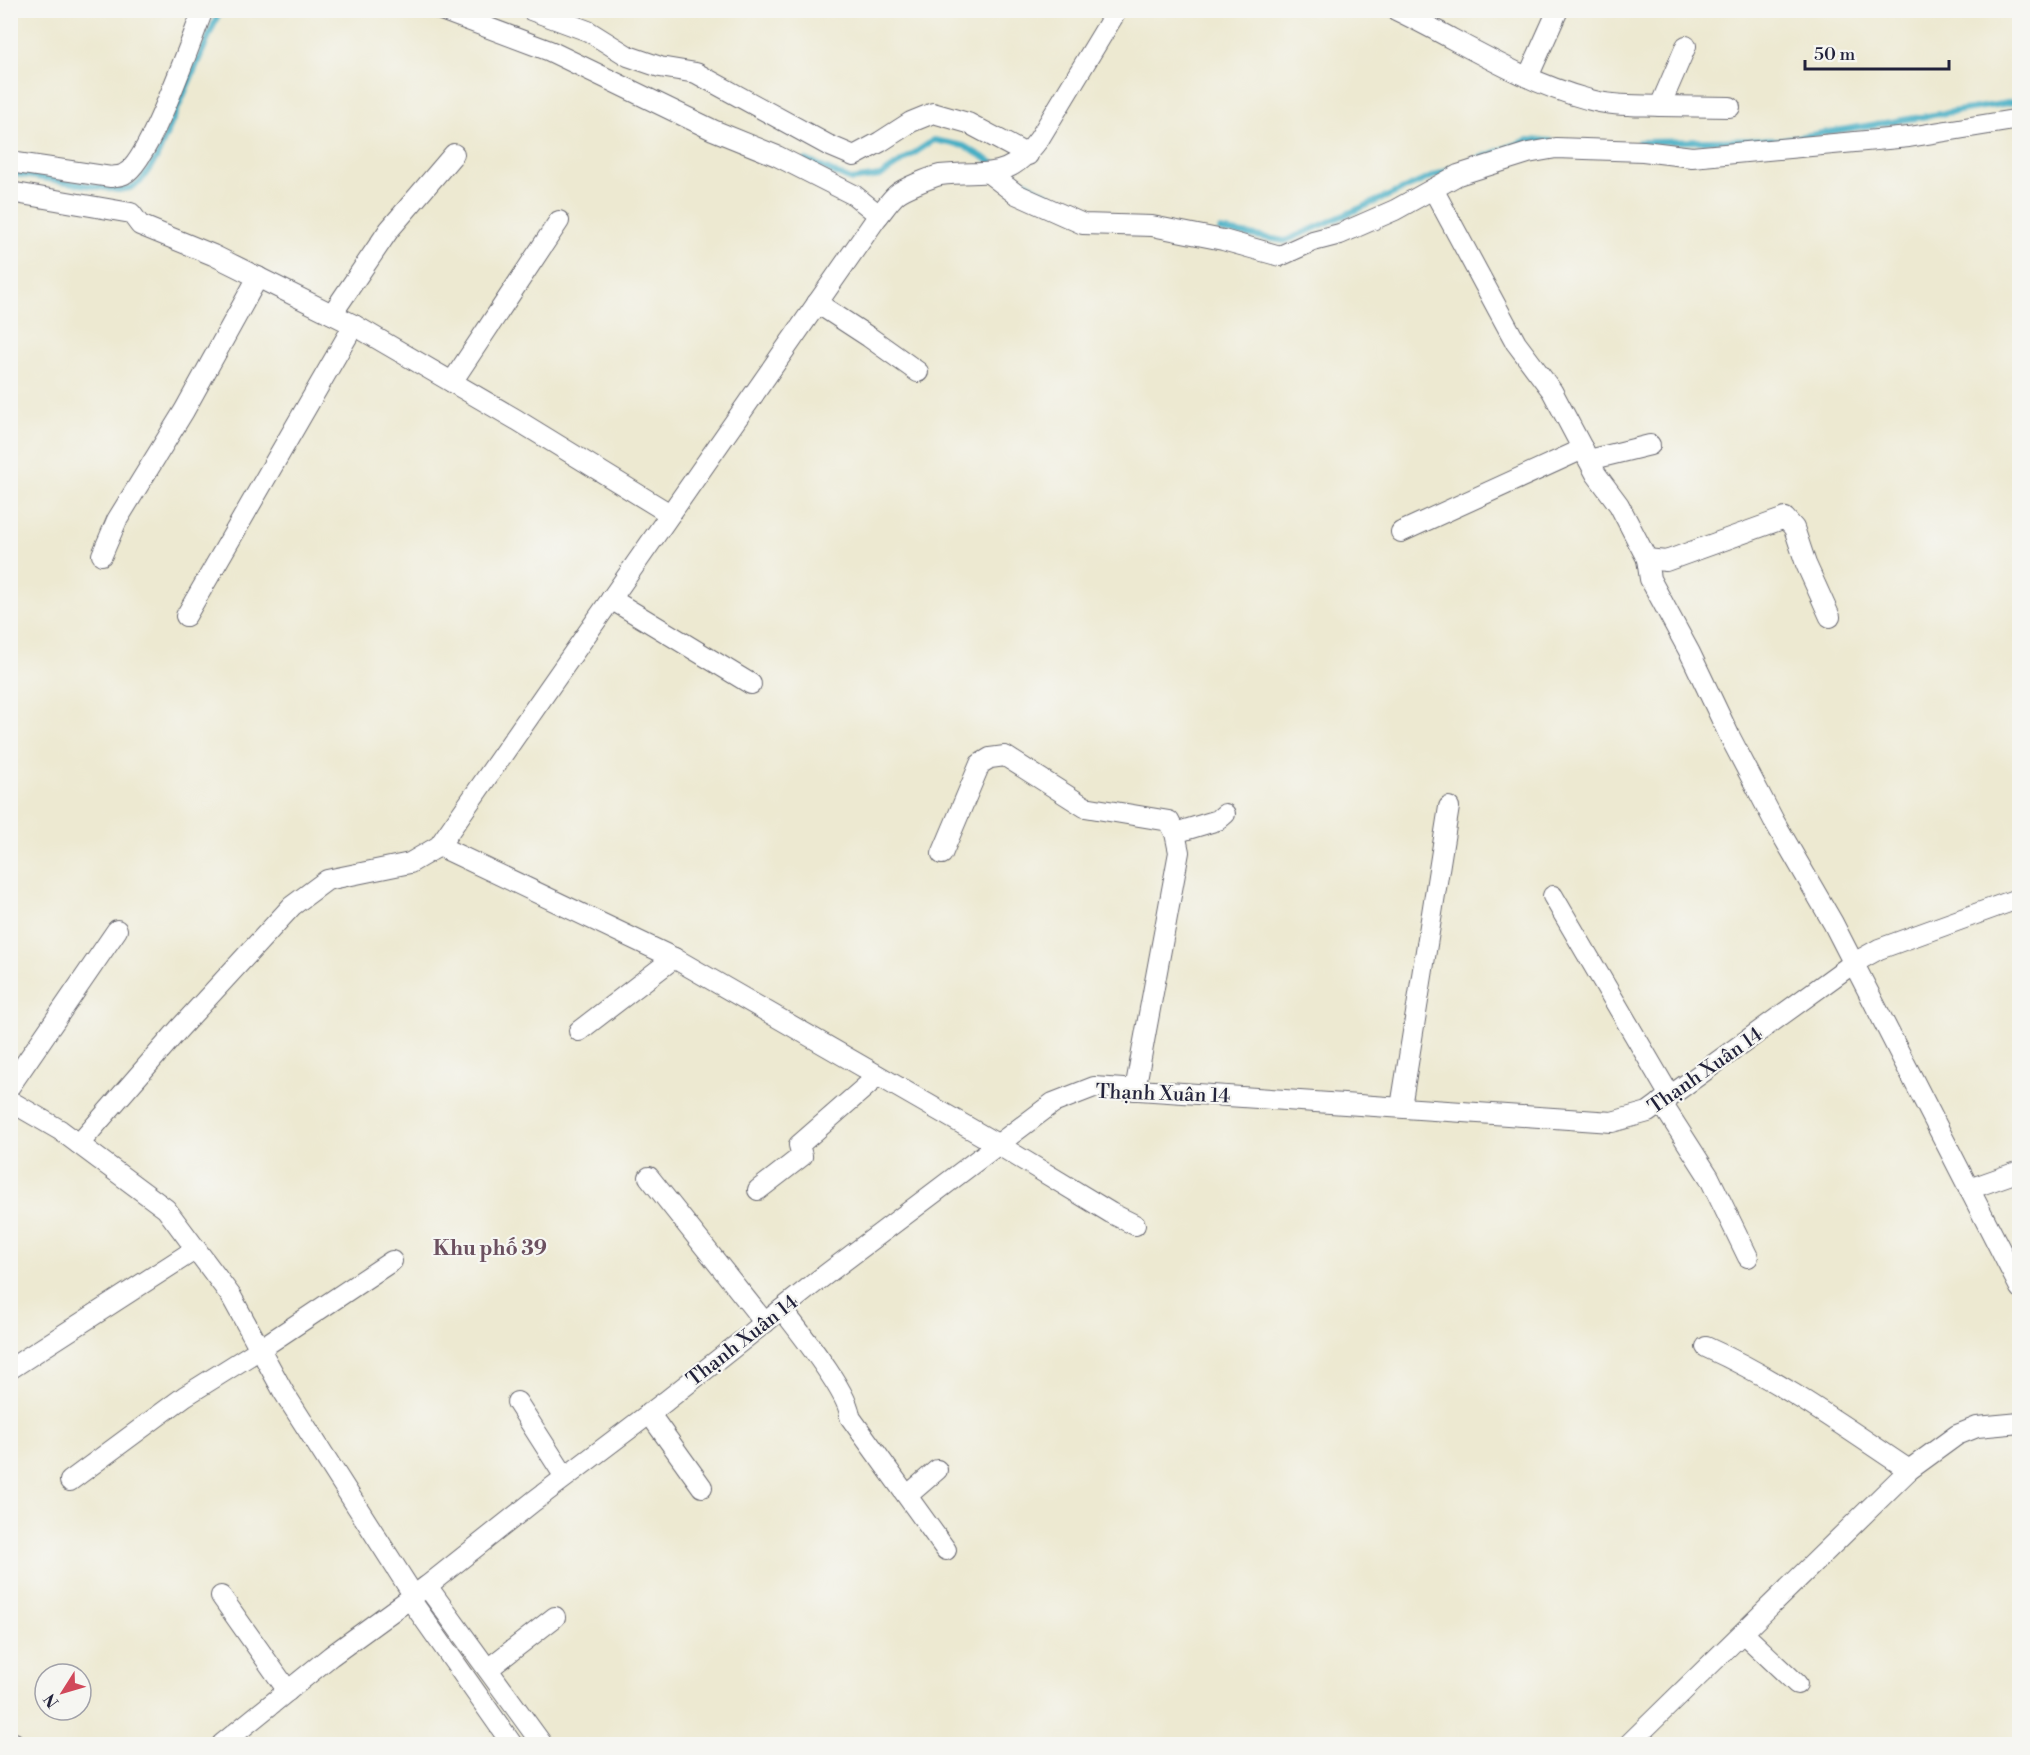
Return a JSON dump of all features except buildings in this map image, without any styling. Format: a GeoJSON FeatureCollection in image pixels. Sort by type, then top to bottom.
{"type":"FeatureCollection","features":[{"type":"Feature","properties":{"kind":"street"},"geometry":{"type":"LineString","coordinates":[[10,162],[111,177],[126,174],[142,156],[168,99],[203,11],[198,10]]}},
{"type":"Feature","properties":{"kind":"street"},"geometry":{"type":"LineString","coordinates":[[441,10],[550,51],[703,126],[777,156],[854,195],[879,215]]}},
{"type":"Feature","properties":{"kind":"street"},"geometry":{"type":"LineString","coordinates":[[531,10],[588,31],[628,56],[660,67],[696,74],[828,145],[854,156],[911,122],[933,113],[968,123],[1028,155]]}},
{"type":"Feature","properties":{"kind":"street"},"geometry":{"type":"LineString","coordinates":[[79,1144],[179,1029],[292,906],[327,880],[410,863],[439,846],[879,215],[898,192],[938,175],[990,174],[1010,168],[1028,155],[1040,139],[1117,10]]}},
{"type":"Feature","properties":{"kind":"street"},"geometry":{"type":"LineString","coordinates":[[1396,10],[1420,16],[1528,77],[1589,100],[1660,106],[1730,107]]}},
{"type":"Feature","properties":{"kind":"street"},"geometry":{"type":"LineString","coordinates":[[1528,77],[1558,10]]}},
{"type":"Feature","properties":{"kind":"street"},"geometry":{"type":"LineString","coordinates":[[1660,106],[1686,46]]}},
{"type":"Feature","properties":{"kind":"street"},"geometry":{"type":"LineString","coordinates":[[990,174],[1016,194],[1083,224],[1152,226],[1223,240],[1280,256],[1313,241],[1340,234],[1395,210],[1458,175],[1528,153],[1556,148],[1643,151],[1692,157],[1909,137],[2019,119]]}},
{"type":"Feature","properties":{"kind":"street"},"geometry":{"type":"LineString","coordinates":[[332,314],[389,230],[454,154]]}},
{"type":"Feature","properties":{"kind":"street"},"geometry":{"type":"LineString","coordinates":[[1433,189],[1516,343],[1552,391],[1596,474],[1619,505],[1647,559],[1650,579],[1690,653],[1730,737],[1774,821],[1833,923],[2019,1288]]}},
{"type":"Feature","properties":{"kind":"street"},"geometry":{"type":"LineString","coordinates":[[10,192],[131,213],[140,225],[213,255],[354,325],[670,514]]}},
{"type":"Feature","properties":{"kind":"street"},"geometry":{"type":"LineString","coordinates":[[452,382],[559,221]]}},
{"type":"Feature","properties":{"kind":"street"},"geometry":{"type":"LineString","coordinates":[[102,555],[117,520],[184,411],[258,277]]}},
{"type":"Feature","properties":{"kind":"street"},"geometry":{"type":"LineString","coordinates":[[817,303],[918,372]]}},
{"type":"Feature","properties":{"kind":"street"},"geometry":{"type":"LineString","coordinates":[[186,616],[354,325]]}},
{"type":"Feature","properties":{"kind":"street"},"geometry":{"type":"LineString","coordinates":[[1401,532],[1586,454],[1650,445]]}},
{"type":"Feature","properties":{"kind":"street"},"geometry":{"type":"LineString","coordinates":[[1647,559],[1666,561],[1785,518],[1794,528],[1806,564],[1830,617]]}},
{"type":"Feature","properties":{"kind":"street"},"geometry":{"type":"LineString","coordinates":[[610,599],[751,684]]}},
{"type":"Feature","properties":{"kind":"street"},"geometry":{"type":"LineString","coordinates":[[942,854],[980,764],[990,758],[1005,756],[1085,807],[1169,821],[1175,833],[1179,852],[1135,1090]]}},
{"type":"Feature","properties":{"kind":"street"},"geometry":{"type":"LineString","coordinates":[[1401,1107],[1449,807]]}},
{"type":"Feature","properties":{"kind":"street"},"geometry":{"type":"LineString","coordinates":[[1175,833],[1218,820],[1226,814]]}},
{"type":"Feature","properties":{"kind":"street"},"geometry":{"type":"LineString","coordinates":[[439,846],[674,958],[997,1144],[1111,1213],[1136,1225]]}},
{"type":"Feature","properties":{"kind":"street"},"geometry":{"type":"LineString","coordinates":[[1553,896],[1709,1177],[1748,1257]]}},
{"type":"Feature","properties":{"kind":"street","name":"Thạnh Xuân 14"},"geometry":{"type":"LineString","coordinates":[[222,1744],[331,1656],[417,1594],[782,1309],[1053,1103],[1094,1087],[1612,1122],[1648,1112],[1852,964],[1880,949],[2019,898]]}},
{"type":"Feature","properties":{"kind":"street"},"geometry":{"type":"LineString","coordinates":[[10,1086],[117,930]]}},
{"type":"Feature","properties":{"kind":"street"},"geometry":{"type":"LineString","coordinates":[[579,1031],[674,958]]}},
{"type":"Feature","properties":{"kind":"street"},"geometry":{"type":"LineString","coordinates":[[758,1190],[802,1155],[799,1145],[878,1076]]}},
{"type":"Feature","properties":{"kind":"street"},"geometry":{"type":"LineString","coordinates":[[10,1101],[60,1130],[166,1209],[231,1296],[290,1401],[512,1744]]}},
{"type":"Feature","properties":{"kind":"street"},"geometry":{"type":"LineString","coordinates":[[1969,1189],[2019,1171]]}},
{"type":"Feature","properties":{"kind":"street"},"geometry":{"type":"LineString","coordinates":[[649,1177],[765,1323]]}},
{"type":"Feature","properties":{"kind":"street"},"geometry":{"type":"LineString","coordinates":[[10,1369],[196,1249]]}},
{"type":"Feature","properties":{"kind":"street"},"geometry":{"type":"LineString","coordinates":[[70,1481],[184,1396],[260,1349],[392,1261]]}},
{"type":"Feature","properties":{"kind":"street"},"geometry":{"type":"LineString","coordinates":[[782,1309],[831,1376],[850,1409],[850,1417],[946,1550]]}},
{"type":"Feature","properties":{"kind":"street"},"geometry":{"type":"LineString","coordinates":[[1706,1347],[1746,1365],[1773,1381],[1909,1470]]}},
{"type":"Feature","properties":{"kind":"street"},"geometry":{"type":"LineString","coordinates":[[517,1402],[565,1477]]}},
{"type":"Feature","properties":{"kind":"street"},"geometry":{"type":"LineString","coordinates":[[650,1413],[702,1487]]}},
{"type":"Feature","properties":{"kind":"street"},"geometry":{"type":"LineString","coordinates":[[1629,1744],[1909,1470],[1957,1435],[1977,1427],[2019,1423]]}},
{"type":"Feature","properties":{"kind":"street"},"geometry":{"type":"LineString","coordinates":[[908,1495],[937,1470]]}},
{"type":"Feature","properties":{"kind":"street"},"geometry":{"type":"LineString","coordinates":[[417,1594],[488,1669],[542,1744]]}},
{"type":"Feature","properties":{"kind":"street"},"geometry":{"type":"LineString","coordinates":[[220,1596],[288,1692]]}},
{"type":"Feature","properties":{"kind":"street"},"geometry":{"type":"LineString","coordinates":[[488,1669],[555,1617]]}},
{"type":"Feature","properties":{"kind":"street"},"geometry":{"type":"LineString","coordinates":[[1743,1632],[1797,1684]]}},
{"type":"Feature","properties":{"kind":"waterway"},"geometry":{"type":"LineString","coordinates":[[10,173],[118,190],[130,188],[140,182],[156,159],[220,10]]}},
{"type":"Feature","properties":{"kind":"waterway"},"geometry":{"type":"LineString","coordinates":[[1639,142],[1779,140],[2020,101]]}},
{"type":"Feature","properties":{"kind":"waterway"},"geometry":{"type":"LineString","coordinates":[[806,160],[851,180],[880,176],[934,140],[964,146],[997,165]]}},
{"type":"Feature","properties":{"kind":"waterway"},"geometry":{"type":"LineString","coordinates":[[1469,162],[1528,140],[1551,141]]}},
{"type":"Feature","properties":{"kind":"waterway"},"geometry":{"type":"LineString","coordinates":[[1220,230],[1285,241],[1454,167]]}},
{"type":"Feature","properties":{"kind":"waterway"},"geometry":{"type":"LineString","coordinates":[[1008,172],[1072,209]]}},
{"type":"Feature","properties":{"kind":"district","name":"Khu phố 39"},"geometry":{"type":"Point","coordinates":[490,1248]}}]}
